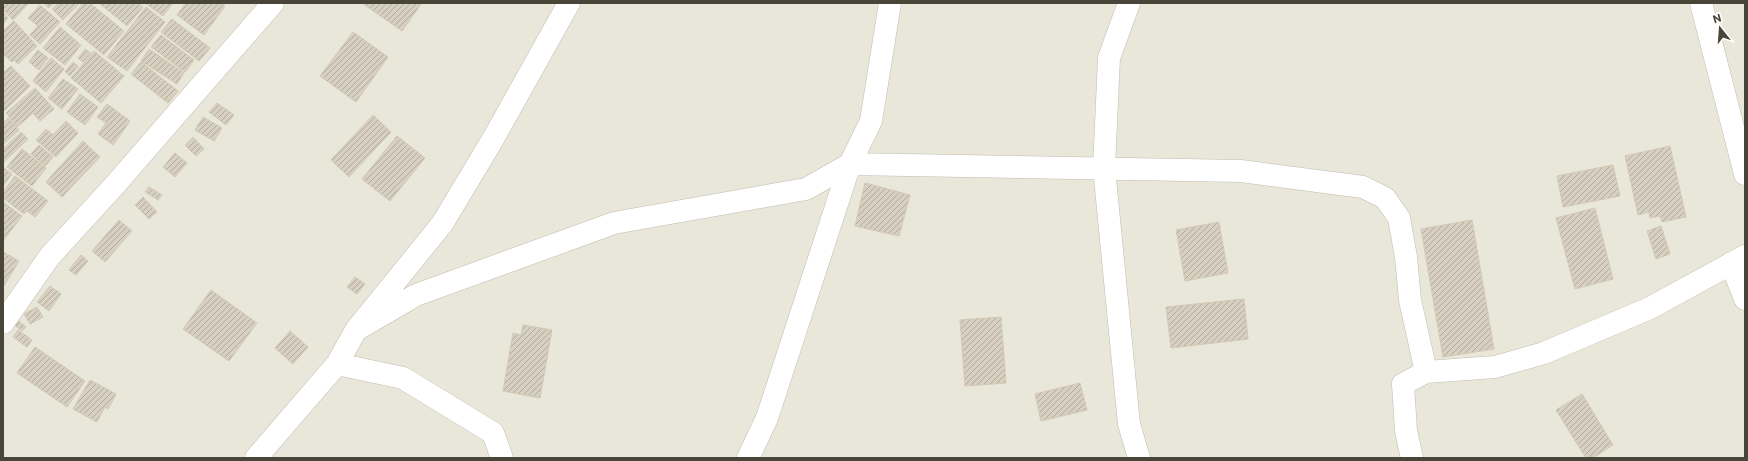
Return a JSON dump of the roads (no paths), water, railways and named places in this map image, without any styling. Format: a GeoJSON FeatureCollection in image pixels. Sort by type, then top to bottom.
{"type":"FeatureCollection","features":[{"type":"Feature","properties":{"kind":"street"},"geometry":{"type":"LineString","coordinates":[[3,322],[50,256],[114,186],[273,3]]}},
{"type":"Feature","properties":{"kind":"street"},"geometry":{"type":"LineString","coordinates":[[256,458],[337,364],[356,330],[442,224],[493,139],[569,3]]}},
{"type":"Feature","properties":{"kind":"street"},"geometry":{"type":"LineString","coordinates":[[748,458],[767,418],[850,164],[871,122],[890,3]]}},
{"type":"Feature","properties":{"kind":"street"},"geometry":{"type":"LineString","coordinates":[[1129,3],[1110,58],[1104,168],[1129,424],[1139,458]]}},
{"type":"Feature","properties":{"kind":"street"},"geometry":{"type":"LineString","coordinates":[[1701,3],[1745,174]]}},
{"type":"Feature","properties":{"kind":"street"},"geometry":{"type":"LineString","coordinates":[[356,330],[416,295],[614,223],[806,189],[850,164],[1241,171],[1363,187],[1385,198],[1399,218],[1406,257],[1410,300],[1426,372]]}},
{"type":"Feature","properties":{"kind":"street"},"geometry":{"type":"LineString","coordinates":[[1412,458],[1406,431],[1403,384],[1426,372],[1495,367],[1544,353],[1650,308],[1738,260],[1745,299]]}},
{"type":"Feature","properties":{"kind":"street"},"geometry":{"type":"LineString","coordinates":[[337,364],[403,378],[493,432],[502,458]]}}]}
